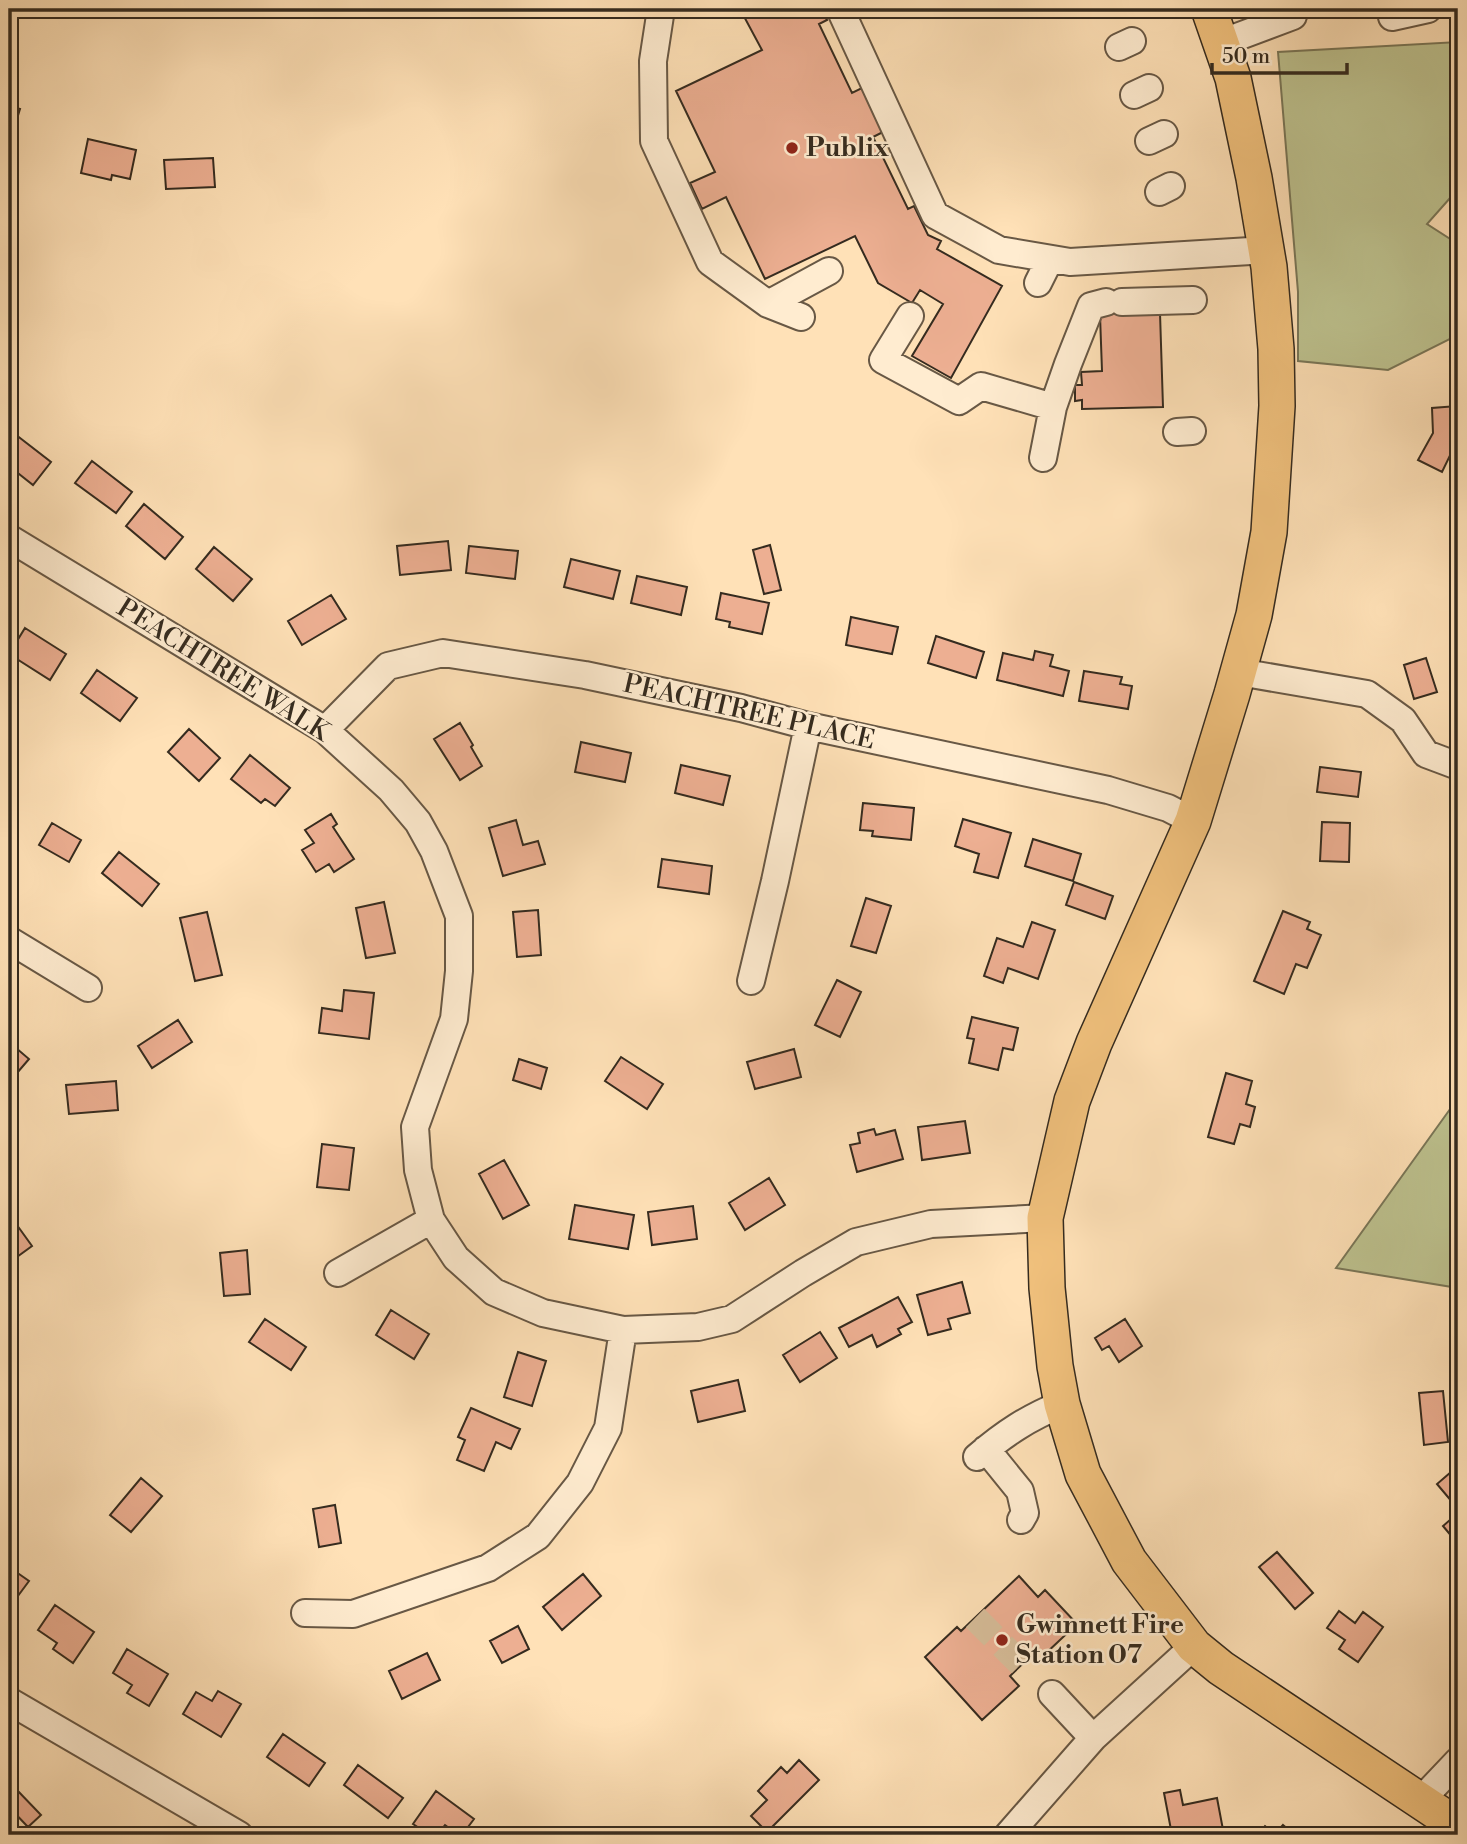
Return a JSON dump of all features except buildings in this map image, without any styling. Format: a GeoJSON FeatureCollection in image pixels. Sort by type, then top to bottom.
{"type":"FeatureCollection","features":[{"type":"Feature","properties":{"kind":"main road"},"geometry":{"type":"LineString","coordinates":[[1209,9],[1233,78],[1266,250],[1276,349],[1277,406],[1269,532],[1254,615],[1193,821],[1094,1044],[1072,1101],[1045,1218],[1047,1288],[1055,1366],[1062,1404],[1083,1474],[1129,1561],[1194,1646],[1232,1675],[1458,1826]]}},
{"type":"Feature","properties":{"kind":"street"},"geometry":{"type":"LineString","coordinates":[[661,9],[653,61],[654,141],[710,262],[768,304],[801,317]]}},
{"type":"Feature","properties":{"kind":"street"},"geometry":{"type":"LineString","coordinates":[[1221,43],[1293,16],[1291,9]]}},
{"type":"Feature","properties":{"kind":"street"},"geometry":{"type":"LineString","coordinates":[[1392,16],[1428,9]]}},
{"type":"Feature","properties":{"kind":"street"},"geometry":{"type":"LineString","coordinates":[[847,11],[874,59],[933,187],[935,215],[968,226],[999,250],[1036,253],[1070,262],[1266,250]]}},
{"type":"Feature","properties":{"kind":"street"},"geometry":{"type":"LineString","coordinates":[[1036,253],[1038,283]]}},
{"type":"Feature","properties":{"kind":"street"},"geometry":{"type":"LineString","coordinates":[[1043,458],[1068,364],[1091,306],[1114,302],[1193,304],[1192,254]]}},
{"type":"Feature","properties":{"kind":"street"},"geometry":{"type":"LineString","coordinates":[[768,304],[829,271]]}},
{"type":"Feature","properties":{"kind":"street"},"geometry":{"type":"LineString","coordinates":[[910,316],[883,360],[959,401],[981,386],[1055,417]]}},
{"type":"Feature","properties":{"kind":"street","name":"PEACHTREE WALK"},"geometry":{"type":"LineString","coordinates":[[9,538],[325,730],[391,790],[418,822],[434,851],[459,916],[459,971],[454,1019],[415,1127],[418,1170],[431,1220],[456,1258],[494,1292],[543,1313],[623,1330],[698,1326],[732,1319],[856,1242],[931,1224],[1045,1218]]}},
{"type":"Feature","properties":{"kind":"street","name":"PEACHTREE PLACE"},"geometry":{"type":"LineString","coordinates":[[325,730],[388,666],[443,653],[585,675],[741,708],[808,726],[1108,789],[1168,808],[1193,821]]}},
{"type":"Feature","properties":{"kind":"street"},"geometry":{"type":"LineString","coordinates":[[1239,672],[1367,694],[1403,720],[1426,754],[1458,766]]}},
{"type":"Feature","properties":{"kind":"street"},"geometry":{"type":"LineString","coordinates":[[751,981],[808,726]]}},
{"type":"Feature","properties":{"kind":"street"},"geometry":{"type":"LineString","coordinates":[[9,940],[88,988]]}},
{"type":"Feature","properties":{"kind":"street"},"geometry":{"type":"LineString","coordinates":[[338,1273],[431,1220]]}},
{"type":"Feature","properties":{"kind":"street"},"geometry":{"type":"LineString","coordinates":[[305,1613],[353,1614],[488,1569],[538,1536],[580,1483],[608,1428],[623,1330]]}},
{"type":"Feature","properties":{"kind":"street"},"geometry":{"type":"LineString","coordinates":[[1021,1520],[1025,1513],[1020,1491],[982,1453],[1035,1415],[1062,1404]]}},
{"type":"Feature","properties":{"kind":"street"},"geometry":{"type":"LineString","coordinates":[[1008,1835],[1093,1738],[1194,1646]]}},
{"type":"Feature","properties":{"kind":"street"},"geometry":{"type":"LineString","coordinates":[[1052,1694],[1093,1738]]}},
{"type":"Feature","properties":{"kind":"street"},"geometry":{"type":"LineString","coordinates":[[9,1701],[239,1835]]}},
{"type":"Feature","properties":{"kind":"street"},"geometry":{"type":"LineString","coordinates":[[1421,1800],[1458,1761]]}},
{"type":"Feature","properties":{"kind":"green space"},"geometry":{"type":"Polygon","coordinates":[[[1458,42],[1458,189],[1427,224],[1458,244],[1458,335],[1388,370],[1298,361],[1298,292],[1278,52],[1458,42]]]}},
{"type":"Feature","properties":{"kind":"green space"},"geometry":{"type":"Polygon","coordinates":[[[1458,1098],[1458,1288],[1336,1268],[1458,1098]]]}},
{"type":"Feature","properties":{"kind":"tunnel"},"geometry":{"type":"LineString","coordinates":[[975,1618],[1022,1665]]}},
{"type":"Feature","properties":{"kind":"place","name":"Publix"},"geometry":{"type":"Point","coordinates":[792,148]}},
{"type":"Feature","properties":{"kind":"place","name":"Gwinnett Fire Station 07"},"geometry":{"type":"Point","coordinates":[1002,1640]}}]}
